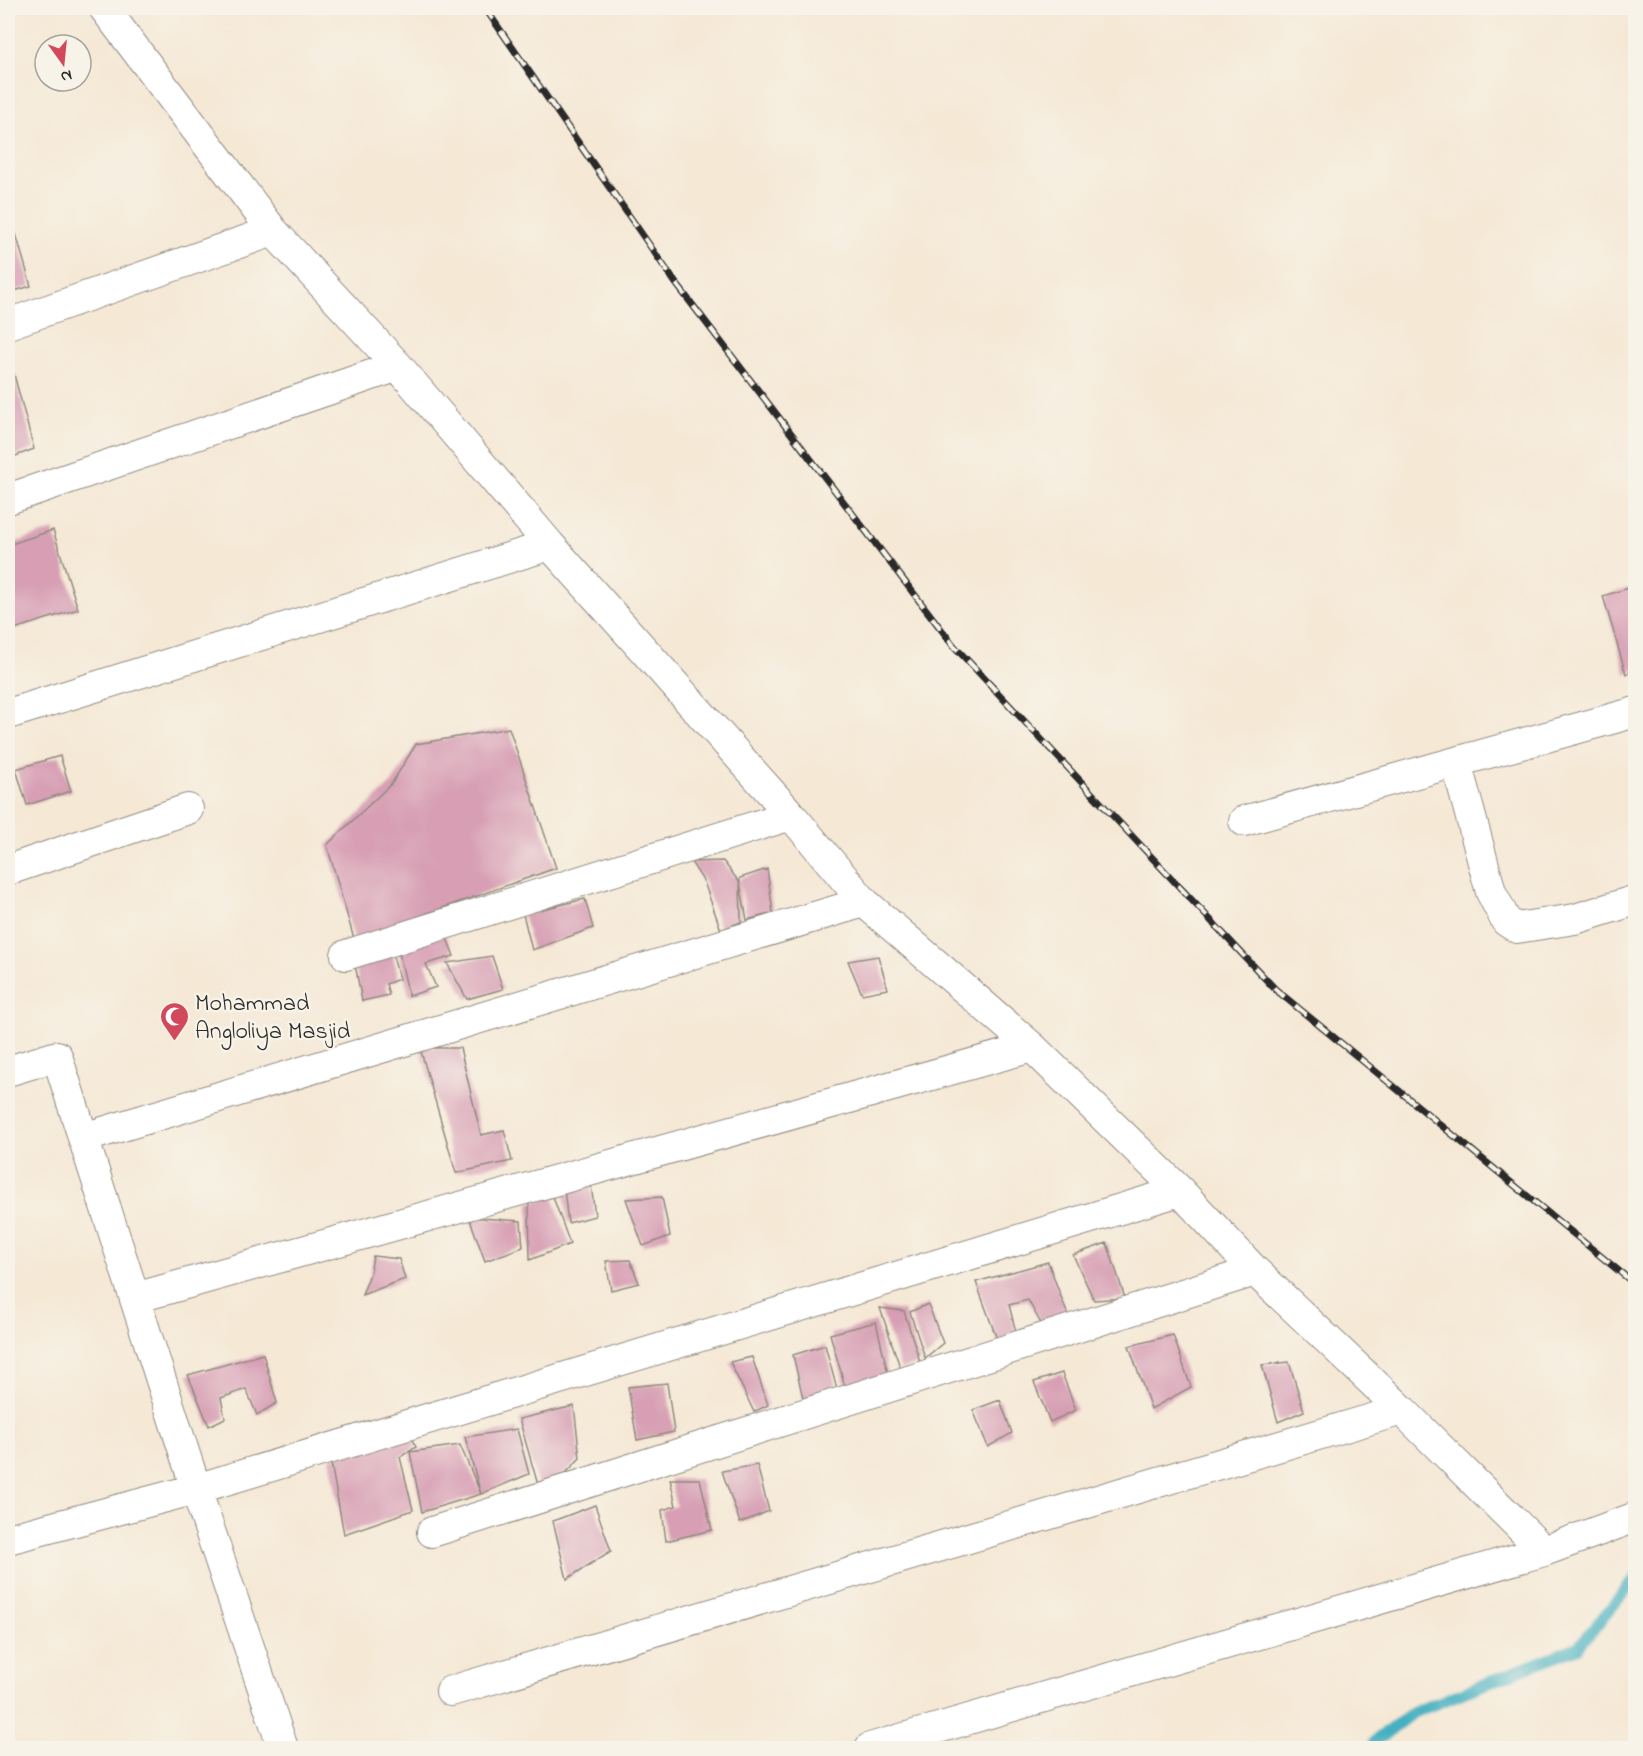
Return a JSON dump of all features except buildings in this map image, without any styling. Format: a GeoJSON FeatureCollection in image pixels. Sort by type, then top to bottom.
{"type":"FeatureCollection","features":[{"type":"Feature","properties":{"kind":"street"},"geometry":{"type":"LineString","coordinates":[[104,8],[273,231],[398,366],[550,545],[791,815],[864,903],[1032,1047],[1544,1551]]}},
{"type":"Feature","properties":{"kind":"street"},"geometry":{"type":"LineString","coordinates":[[8,324],[273,231]]}},
{"type":"Feature","properties":{"kind":"street"},"geometry":{"type":"LineString","coordinates":[[8,499],[398,366]]}},
{"type":"Feature","properties":{"kind":"street"},"geometry":{"type":"LineString","coordinates":[[8,714],[550,545]]}},
{"type":"Feature","properties":{"kind":"street"},"geometry":{"type":"LineString","coordinates":[[1244,821],[1635,712]]}},
{"type":"Feature","properties":{"kind":"street"},"geometry":{"type":"LineString","coordinates":[[1456,762],[1491,892],[1506,921],[1517,928],[1575,919],[1635,900]]}},
{"type":"Feature","properties":{"kind":"street"},"geometry":{"type":"LineString","coordinates":[[8,870],[188,809]]}},
{"type":"Feature","properties":{"kind":"street"},"geometry":{"type":"LineString","coordinates":[[346,955],[791,815]]}},
{"type":"Feature","properties":{"kind":"street"},"geometry":{"type":"LineString","coordinates":[[83,1138],[864,903]]}},
{"type":"Feature","properties":{"kind":"street"},"geometry":{"type":"LineString","coordinates":[[135,1298],[1032,1047]]}},
{"type":"Feature","properties":{"kind":"street"},"geometry":{"type":"LineString","coordinates":[[8,1071],[57,1056],[196,1489],[283,1749]]}},
{"type":"Feature","properties":{"kind":"street"},"geometry":{"type":"LineString","coordinates":[[8,1539],[196,1489],[1180,1191]]}},
{"type":"Feature","properties":{"kind":"street"},"geometry":{"type":"LineString","coordinates":[[432,1532],[1256,1270]]}},
{"type":"Feature","properties":{"kind":"street"},"geometry":{"type":"LineString","coordinates":[[450,1691],[1402,1410]]}},
{"type":"Feature","properties":{"kind":"street"},"geometry":{"type":"LineString","coordinates":[[870,1749],[1544,1551],[1635,1517]]}},
{"type":"Feature","properties":{"kind":"waterway"},"geometry":{"type":"LineString","coordinates":[[1373,1748],[1374,1742],[1412,1713],[1578,1647],[1636,1578]]}},
{"type":"Feature","properties":{"kind":"railway"},"geometry":{"type":"LineString","coordinates":[[485,8],[675,282],[954,646],[1275,989],[1636,1285]]}},
{"type":"Feature","properties":{"kind":"place","name":"Mohammad Angloliya Masjid"},"geometry":{"type":"Point","coordinates":[174,1042]}}]}
